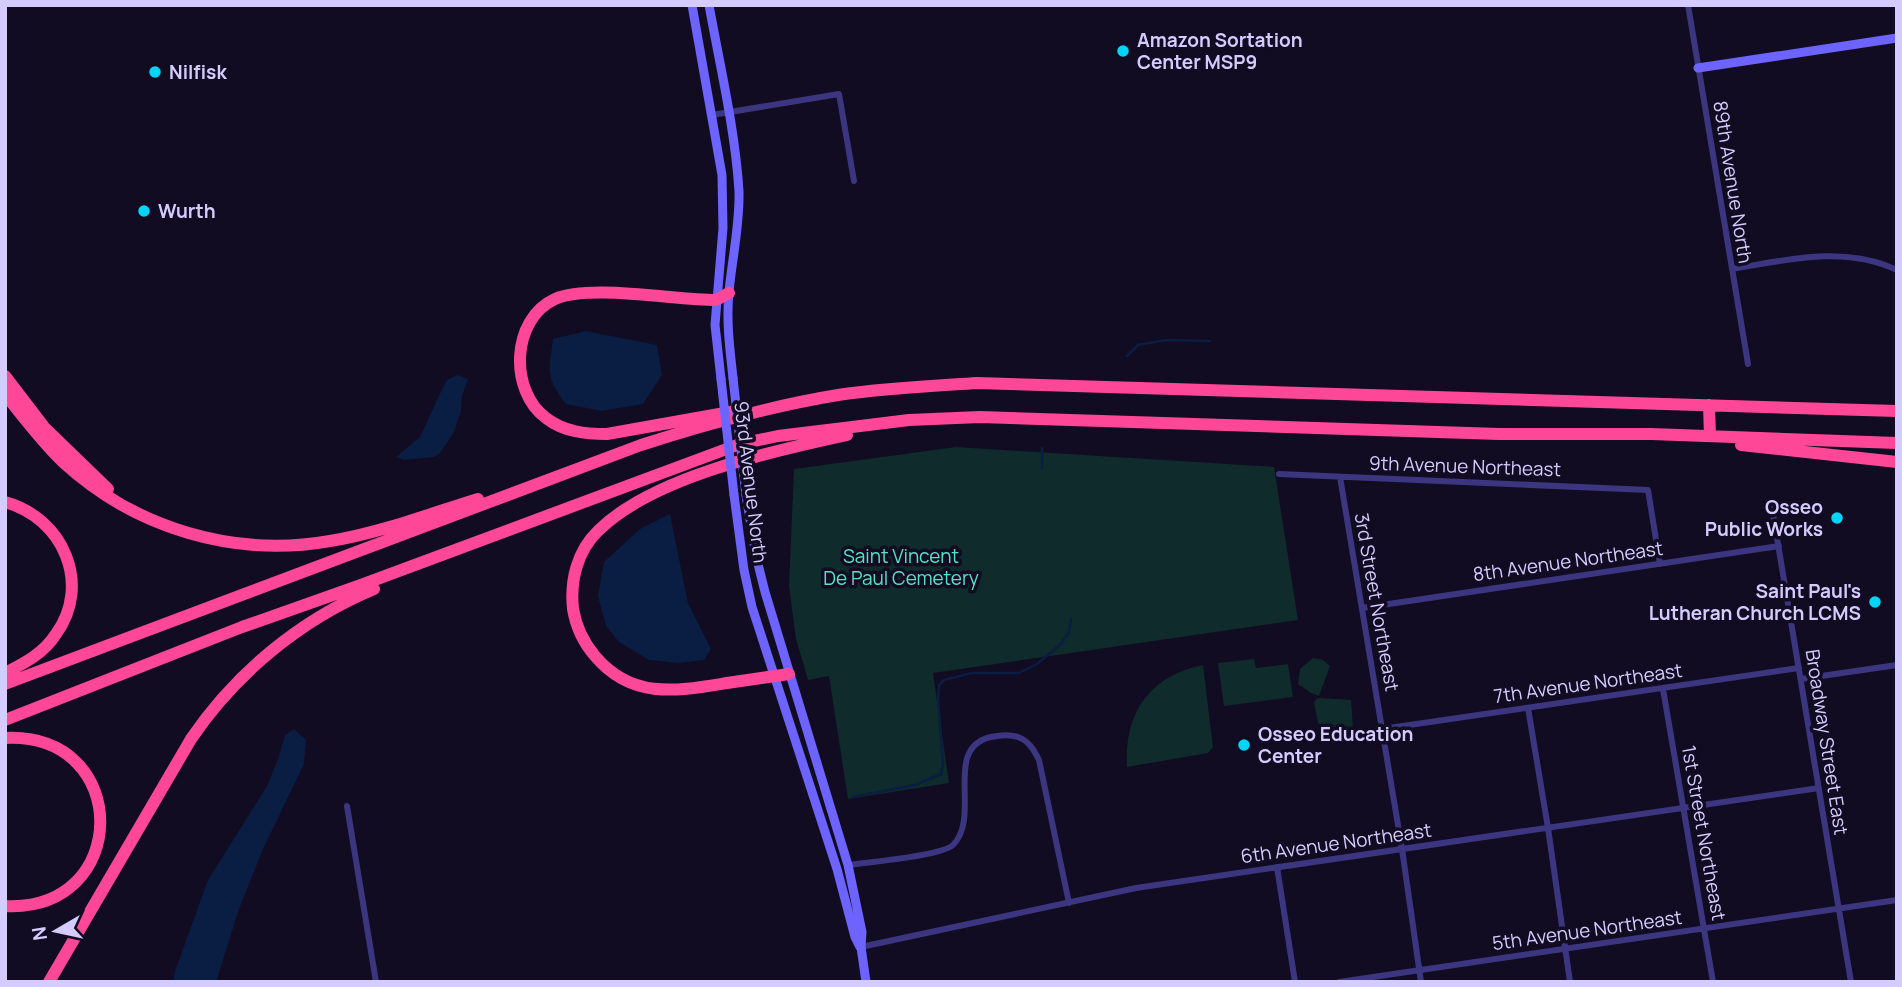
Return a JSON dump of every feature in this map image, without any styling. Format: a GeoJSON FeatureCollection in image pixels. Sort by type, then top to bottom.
{"type":"FeatureCollection","features":[{"type":"Feature","properties":{"kind":"highway"},"geometry":{"type":"LineString","coordinates":[[729,293],[716,300],[573,294],[543,306],[522,337],[519,363],[523,386],[531,404],[544,418],[562,428],[586,434],[607,434],[721,412],[771,408],[891,389],[977,383],[1897,411]]}},
{"type":"Feature","properties":{"kind":"highway"},"geometry":{"type":"LineString","coordinates":[[5,376],[52,435],[122,505]]}},
{"type":"Feature","properties":{"kind":"highway"},"geometry":{"type":"LineString","coordinates":[[5,394],[33,430],[64,463],[92,486],[160,524],[211,539],[256,545],[306,545],[368,533],[549,480]]}},
{"type":"Feature","properties":{"kind":"highway"},"geometry":{"type":"LineString","coordinates":[[1709,405],[1710,436]]}},
{"type":"Feature","properties":{"kind":"highway"},"geometry":{"type":"LineString","coordinates":[[5,684],[641,445],[771,408]]}},
{"type":"Feature","properties":{"kind":"highway"},"geometry":{"type":"LineString","coordinates":[[5,720],[242,627],[740,444],[778,436],[909,421],[992,417],[1897,443]]}},
{"type":"Feature","properties":{"kind":"highway"},"geometry":{"type":"LineString","coordinates":[[789,674],[680,691],[644,688],[620,678],[600,662],[584,643],[575,618],[572,582],[584,548],[597,531],[619,514],[662,490],[767,452],[909,421]]}},
{"type":"Feature","properties":{"kind":"highway"},"geometry":{"type":"LineString","coordinates":[[1651,434],[1897,462]]}},
{"type":"Feature","properties":{"kind":"highway"},"geometry":{"type":"LineString","coordinates":[[5,502],[38,516],[57,536],[70,565],[72,589],[67,615],[49,644],[27,662],[5,673]]}},
{"type":"Feature","properties":{"kind":"highway"},"geometry":{"type":"LineString","coordinates":[[49,982],[191,739],[230,689],[262,658],[331,610],[502,532]]}},
{"type":"Feature","properties":{"kind":"highway"},"geometry":{"type":"LineString","coordinates":[[5,738],[42,741],[72,758],[93,786],[101,816],[100,837],[94,857],[73,886],[42,903],[5,906]]}},
{"type":"Feature","properties":{"kind":"street","name":"93rd Avenue North"},"geometry":{"type":"LineString","coordinates":[[692,5],[722,175],[723,228],[716,300],[716,336],[734,495],[749,594],[837,869],[855,937],[861,947]]}},
{"type":"Feature","properties":{"kind":"street","name":"93rd Avenue North"},"geometry":{"type":"LineString","coordinates":[[709,5],[729,112],[739,203],[729,293],[728,338],[746,495],[756,556],[789,674],[849,865],[862,932],[861,947],[866,982]]}},
{"type":"Feature","properties":{"kind":"street","name":"89th Avenue North"},"geometry":{"type":"LineString","coordinates":[[1688,5],[1748,364]]}},
{"type":"Feature","properties":{"kind":"street"},"geometry":{"type":"LineString","coordinates":[[1698,68],[1897,38]]}},
{"type":"Feature","properties":{"kind":"street"},"geometry":{"type":"LineString","coordinates":[[712,115],[839,94],[854,181]]}},
{"type":"Feature","properties":{"kind":"street"},"geometry":{"type":"LineString","coordinates":[[1732,269],[1822,256],[1861,259],[1897,270]]}},
{"type":"Feature","properties":{"kind":"street","name":"9th Avenue Northeast"},"geometry":{"type":"LineString","coordinates":[[1279,474],[1648,490],[1660,564]]}},
{"type":"Feature","properties":{"kind":"street","name":"3rd Street Northeast"},"geometry":{"type":"LineString","coordinates":[[1340,477],[1422,982]]}},
{"type":"Feature","properties":{"kind":"street","name":"Broadway Street East"},"geometry":{"type":"LineString","coordinates":[[1772,508],[1851,982]]}},
{"type":"Feature","properties":{"kind":"street","name":"8th Avenue Northeast"},"geometry":{"type":"LineString","coordinates":[[1362,608],[1779,546]]}},
{"type":"Feature","properties":{"kind":"street"},"geometry":{"type":"LineString","coordinates":[[1801,679],[1897,665]]}},
{"type":"Feature","properties":{"kind":"street","name":"7th Avenue Northeast"},"geometry":{"type":"LineString","coordinates":[[1382,729],[1799,667]]}},
{"type":"Feature","properties":{"kind":"street","name":"1st Street Northeast"},"geometry":{"type":"LineString","coordinates":[[1663,689],[1713,982]]}},
{"type":"Feature","properties":{"kind":"street"},"geometry":{"type":"LineString","coordinates":[[1528,708],[1570,982]]}},
{"type":"Feature","properties":{"kind":"street"},"geometry":{"type":"LineString","coordinates":[[849,865],[936,852],[953,845],[963,828],[965,818],[965,768],[970,750],[985,738],[1013,735],[1030,745],[1039,760],[1069,903]]}},
{"type":"Feature","properties":{"kind":"street","name":"6th Avenue Northeast"},"geometry":{"type":"LineString","coordinates":[[861,947],[1136,888],[1819,788]]}},
{"type":"Feature","properties":{"kind":"street"},"geometry":{"type":"LineString","coordinates":[[347,806],[376,982]]}},
{"type":"Feature","properties":{"kind":"street"},"geometry":{"type":"LineString","coordinates":[[1277,867],[1295,982]]}},
{"type":"Feature","properties":{"kind":"street","name":"5th Avenue Northeast"},"geometry":{"type":"LineString","coordinates":[[1339,982],[1897,900]]}},
{"type":"Feature","properties":{"kind":"green space","name":"Saint Vincent De Paul Cemetery"},"geometry":{"type":"Polygon","coordinates":[[[956,447],[1274,467],[1298,620],[933,673],[949,783],[848,799],[829,676],[808,680],[796,639],[789,586],[794,469],[956,447]]]}},
{"type":"Feature","properties":{"kind":"green space"},"geometry":{"type":"Polygon","coordinates":[[[1313,658],[1323,660],[1330,666],[1319,696],[1298,684],[1300,669],[1313,658]]]}},
{"type":"Feature","properties":{"kind":"green space"},"geometry":{"type":"Polygon","coordinates":[[[1254,659],[1256,668],[1288,664],[1293,697],[1224,706],[1218,663],[1254,659]]]}},
{"type":"Feature","properties":{"kind":"green space"},"geometry":{"type":"Polygon","coordinates":[[[1203,665],[1213,747],[1208,753],[1127,767],[1130,730],[1135,714],[1144,700],[1168,678],[1203,665]]]}},
{"type":"Feature","properties":{"kind":"green space"},"geometry":{"type":"Polygon","coordinates":[[[1318,698],[1351,700],[1353,729],[1330,731],[1318,723],[1314,702],[1318,698]]]}},
{"type":"Feature","properties":{"kind":"water"},"geometry":{"type":"Polygon","coordinates":[[[586,331],[657,345],[662,375],[643,404],[602,411],[566,404],[550,373],[553,339],[586,331]]]}},
{"type":"Feature","properties":{"kind":"water"},"geometry":{"type":"Polygon","coordinates":[[[457,375],[468,379],[453,434],[440,453],[434,457],[404,460],[396,457],[420,437],[444,385],[447,380],[457,375]]]}},
{"type":"Feature","properties":{"kind":"water"},"geometry":{"type":"Polygon","coordinates":[[[670,514],[688,603],[711,649],[704,660],[678,663],[649,660],[619,642],[606,626],[598,596],[604,562],[640,529],[670,514]]]}},
{"type":"Feature","properties":{"kind":"water"},"geometry":{"type":"Polygon","coordinates":[[[294,729],[306,740],[304,764],[263,849],[239,909],[216,982],[173,982],[208,880],[267,786],[285,735],[294,729]]]}},
{"type":"Feature","properties":{"kind":"waterway"},"geometry":{"type":"LineString","coordinates":[[1127,356],[1138,345],[1166,340],[1210,341]]}},
{"type":"Feature","properties":{"kind":"waterway"},"geometry":{"type":"LineString","coordinates":[[1042,448],[1042,468]]}},
{"type":"Feature","properties":{"kind":"waterway"},"geometry":{"type":"LineString","coordinates":[[853,797],[915,785],[941,774],[943,764],[939,685],[944,680],[972,673],[1019,673],[1037,664],[1061,644],[1069,632],[1071,619]]}},
{"type":"Feature","properties":{"kind":"place","name":"Amazon Sortation Center MSP9"},"geometry":{"type":"Point","coordinates":[1123,51]}},
{"type":"Feature","properties":{"kind":"place","name":"Nilfisk"},"geometry":{"type":"Point","coordinates":[155,72]}},
{"type":"Feature","properties":{"kind":"place","name":"Wurth"},"geometry":{"type":"Point","coordinates":[144,211]}},
{"type":"Feature","properties":{"kind":"place","name":"Osseo Public Works"},"geometry":{"type":"Point","coordinates":[1837,518]}},
{"type":"Feature","properties":{"kind":"place","name":"Saint Paul's Lutheran Church LCMS"},"geometry":{"type":"Point","coordinates":[1875,602]}},
{"type":"Feature","properties":{"kind":"place","name":"Osseo Education Center"},"geometry":{"type":"Point","coordinates":[1244,745]}}]}
